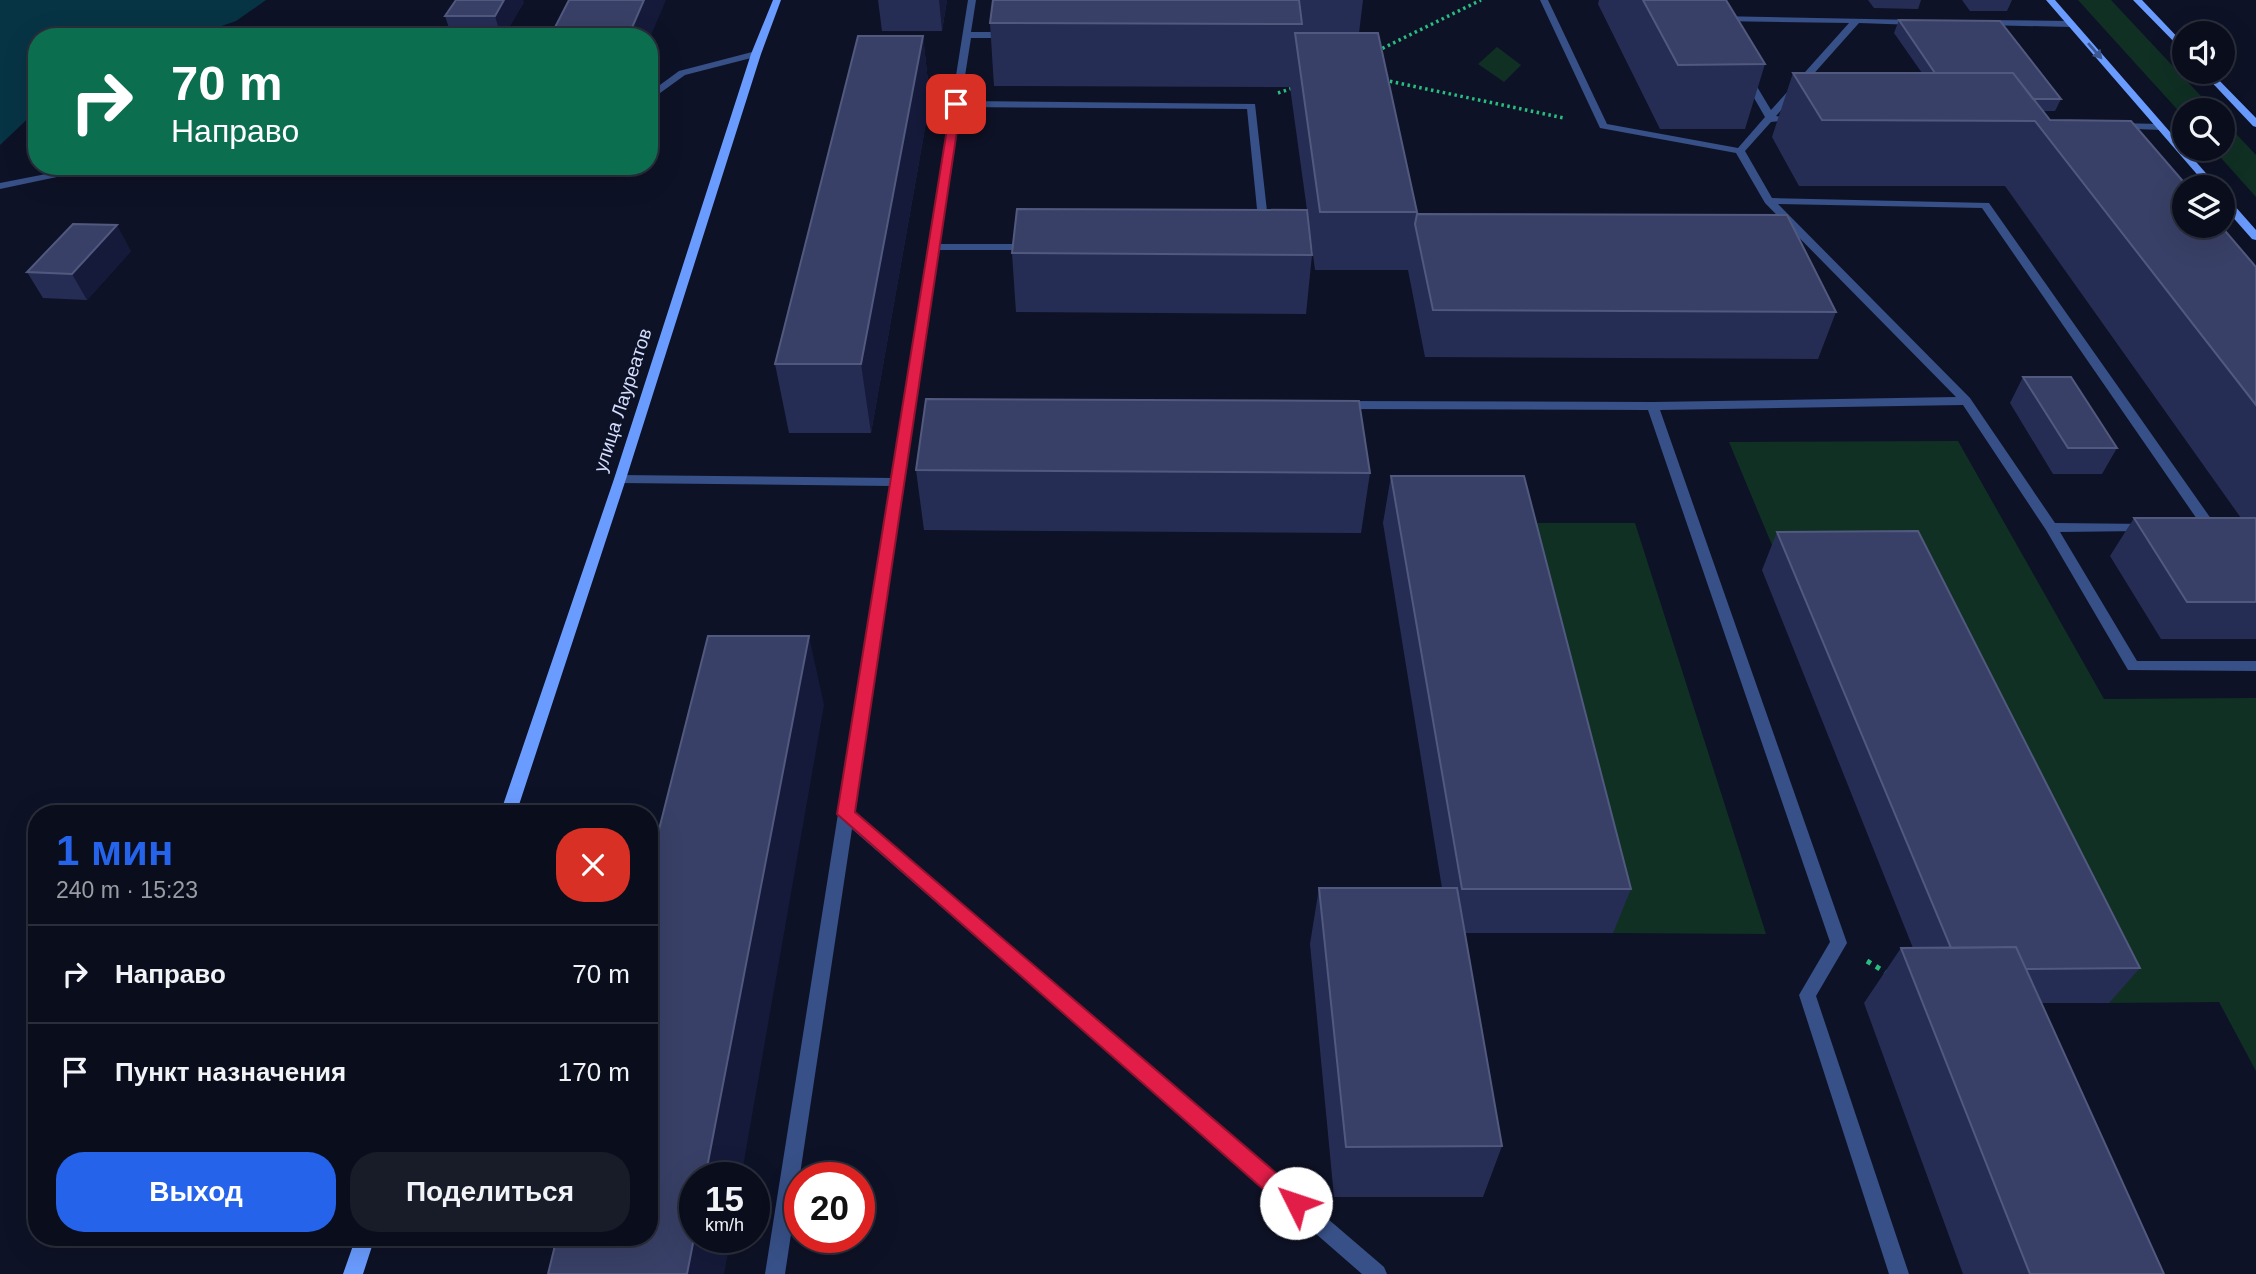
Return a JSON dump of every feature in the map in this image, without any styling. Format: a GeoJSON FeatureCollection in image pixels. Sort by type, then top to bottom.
{"type":"FeatureCollection","features":[{"type":"Feature","properties":{"kind":"street","name":"улица Лауреатов"},"geometry":{"type":"LineString","coordinates":[[511,805],[620,479],[756,54],[777,0]]}},
{"type":"Feature","properties":{"kind":"street"},"geometry":{"type":"LineString","coordinates":[[2050,0],[2202,175]]}},
{"type":"Feature","properties":{"kind":"street"},"geometry":{"type":"LineString","coordinates":[[2137,0],[2172,36]]}},
{"type":"Feature","properties":{"kind":"street"},"geometry":{"type":"LineString","coordinates":[[2218,84],[2256,124]]}},
{"type":"Feature","properties":{"kind":"street"},"geometry":{"type":"LineString","coordinates":[[2235,213],[2256,237]]}},
{"type":"Feature","properties":{"kind":"street"},"geometry":{"type":"LineString","coordinates":[[353,1274],[363,1246]]}},
{"type":"Feature","properties":{"kind":"lane"},"geometry":{"type":"LineString","coordinates":[[775,1274],[897,482],[917,404],[934,247],[972,0]]}},
{"type":"Feature","properties":{"kind":"lane"},"geometry":{"type":"LineString","coordinates":[[1544,0],[1603,126],[1740,151],[1769,201],[1966,401],[2051,528],[2133,666],[2256,666]]}},
{"type":"Feature","properties":{"kind":"lane"},"geometry":{"type":"LineString","coordinates":[[1720,30],[1713,18],[1922,22]]}},
{"type":"Feature","properties":{"kind":"lane"},"geometry":{"type":"LineString","coordinates":[[1740,151],[1856,21]]}},
{"type":"Feature","properties":{"kind":"lane"},"geometry":{"type":"LineString","coordinates":[[1975,23],[2071,24]]}},
{"type":"Feature","properties":{"kind":"lane"},"geometry":{"type":"LineString","coordinates":[[967,35],[1021,35]]}},
{"type":"Feature","properties":{"kind":"lane"},"geometry":{"type":"LineString","coordinates":[[658,91],[682,73],[756,54]]}},
{"type":"Feature","properties":{"kind":"lane"},"geometry":{"type":"LineString","coordinates":[[1739,63],[1771,119]]}},
{"type":"Feature","properties":{"kind":"lane"},"geometry":{"type":"LineString","coordinates":[[956,104],[1252,106],[1265,236]]}},
{"type":"Feature","properties":{"kind":"lane"},"geometry":{"type":"LineString","coordinates":[[1771,119],[1785,120]]}},
{"type":"Feature","properties":{"kind":"lane"},"geometry":{"type":"LineString","coordinates":[[2103,125],[2160,127]]}},
{"type":"Feature","properties":{"kind":"lane"},"geometry":{"type":"LineString","coordinates":[[0,186],[57,175]]}},
{"type":"Feature","properties":{"kind":"lane"},"geometry":{"type":"LineString","coordinates":[[1769,201],[1985,205],[2209,526],[2183,526]]}},
{"type":"Feature","properties":{"kind":"lane"},"geometry":{"type":"LineString","coordinates":[[934,247],[1045,247]]}},
{"type":"Feature","properties":{"kind":"lane"},"geometry":{"type":"LineString","coordinates":[[1323,405],[1653,406],[1966,401]]}},
{"type":"Feature","properties":{"kind":"lane"},"geometry":{"type":"LineString","coordinates":[[1653,406],[1839,943],[1807,995],[1899,1274]]}},
{"type":"Feature","properties":{"kind":"lane"},"geometry":{"type":"LineString","coordinates":[[620,479],[897,482]]}},
{"type":"Feature","properties":{"kind":"lane"},"geometry":{"type":"LineString","coordinates":[[2051,528],[2157,527]]}},
{"type":"Feature","properties":{"kind":"lane"},"geometry":{"type":"LineString","coordinates":[[846,814],[1377,1274]]}},
{"type":"Feature","properties":{"kind":"path"},"geometry":{"type":"LineString","coordinates":[[1373,53],[1480,0]]}},
{"type":"Feature","properties":{"kind":"path"},"geometry":{"type":"LineString","coordinates":[[1377,79],[1603,126]]}},
{"type":"Feature","properties":{"kind":"path"},"geometry":{"type":"LineString","coordinates":[[1252,106],[1289,88],[1302,87]]}},
{"type":"Feature","properties":{"kind":"path"},"geometry":{"type":"LineString","coordinates":[[1839,943],[1892,977]]}},
{"type":"Feature","properties":{"kind":"green space"},"geometry":{"type":"Polygon","coordinates":[[[2078,0],[2111,0],[2172,65],[2172,84],[2190,84],[2203,98],[2172,98],[2172,104],[2078,0]]]}},
{"type":"Feature","properties":{"kind":"green space"},"geometry":{"type":"Polygon","coordinates":[[[1497,47],[1521,65],[1504,82],[1478,64],[1497,47]]]}},
{"type":"Feature","properties":{"kind":"green space"},"geometry":{"type":"Polygon","coordinates":[[[2235,133],[2256,155],[2256,197],[2224,161],[2235,161],[2235,133]]]}},
{"type":"Feature","properties":{"kind":"green space"},"geometry":{"type":"Polygon","coordinates":[[[1958,441],[2104,699],[2256,698],[2256,1071],[2219,1002],[2109,1003],[1899,569],[1782,569],[1729,442],[1958,441]]]}},
{"type":"Feature","properties":{"kind":"green space"},"geometry":{"type":"Polygon","coordinates":[[[1513,523],[1635,523],[1766,934],[1613,933],[1513,523]]]}},
{"type":"Feature","properties":{"kind":"water"},"geometry":{"type":"Polygon","coordinates":[[[0,0],[266,0],[236,21],[216,28],[28,28],[28,119],[0,145],[0,0]]]}},
{"type":"Feature","properties":{"kind":"building"},"geometry":{"type":"Polygon","coordinates":[[[456,0],[504,0],[495,16],[445,16],[456,0]]]}},
{"type":"Feature","properties":{"kind":"building"},"geometry":{"type":"Polygon","coordinates":[[[569,0],[644,0],[632,28],[555,28],[569,0]]]}},
{"type":"Feature","properties":{"kind":"building"},"geometry":{"type":"Polygon","coordinates":[[[993,0],[1299,0],[1302,24],[990,23],[993,0]]]}},
{"type":"Feature","properties":{"kind":"building"},"geometry":{"type":"Polygon","coordinates":[[[1643,0],[1726,0],[1765,64],[1678,65],[1643,0]]]}},
{"type":"Feature","properties":{"kind":"building"},"geometry":{"type":"Polygon","coordinates":[[[1899,20],[2000,21],[2061,99],[2033,99],[2013,73],[1935,73],[1899,20]]]}},
{"type":"Feature","properties":{"kind":"building"},"geometry":{"type":"Polygon","coordinates":[[[1295,33],[1378,33],[1417,212],[1320,212],[1295,33]]]}},
{"type":"Feature","properties":{"kind":"building"},"geometry":{"type":"Polygon","coordinates":[[[858,36],[923,36],[861,364],[775,364],[858,36]]]}},
{"type":"Feature","properties":{"kind":"building"},"geometry":{"type":"Polygon","coordinates":[[[1793,73],[2013,73],[2050,120],[2131,121],[2178,175],[2172,175],[2172,238],[2231,238],[2256,267],[2256,405],[2035,121],[1822,120],[1793,73]]]}},
{"type":"Feature","properties":{"kind":"building"},"geometry":{"type":"Polygon","coordinates":[[[1017,209],[1307,210],[1312,255],[1012,253],[1017,209]]]}},
{"type":"Feature","properties":{"kind":"building"},"geometry":{"type":"Polygon","coordinates":[[[1417,214],[1787,215],[1836,312],[1433,310],[1415,224],[1417,214]]]}},
{"type":"Feature","properties":{"kind":"building"},"geometry":{"type":"Polygon","coordinates":[[[73,224],[117,225],[72,274],[27,272],[73,224]]]}},
{"type":"Feature","properties":{"kind":"building"},"geometry":{"type":"Polygon","coordinates":[[[2023,377],[2071,377],[2117,448],[2068,448],[2023,377]]]}},
{"type":"Feature","properties":{"kind":"building"},"geometry":{"type":"Polygon","coordinates":[[[926,399],[1359,401],[1370,473],[916,470],[926,399]]]}},
{"type":"Feature","properties":{"kind":"building"},"geometry":{"type":"Polygon","coordinates":[[[1391,476],[1524,476],[1631,889],[1462,889],[1391,476]]]}},
{"type":"Feature","properties":{"kind":"building"},"geometry":{"type":"Polygon","coordinates":[[[2134,518],[2256,518],[2256,602],[2187,602],[2134,518]]]}},
{"type":"Feature","properties":{"kind":"building"},"geometry":{"type":"Polygon","coordinates":[[[1918,531],[2140,968],[2026,969],[2016,947],[1951,948],[1777,532],[1918,531]]]}},
{"type":"Feature","properties":{"kind":"building"},"geometry":{"type":"Polygon","coordinates":[[[708,636],[809,636],[708,1162],[679,1162],[679,1253],[691,1253],[687,1274],[548,1274],[555,1246],[658,1246],[658,833],[708,636]]]}},
{"type":"Feature","properties":{"kind":"building"},"geometry":{"type":"Polygon","coordinates":[[[1319,888],[1457,888],[1502,1146],[1346,1147],[1319,888]]]}},
{"type":"Feature","properties":{"kind":"building"},"geometry":{"type":"Polygon","coordinates":[[[2016,947],[2164,1274],[2030,1274],[1901,948],[2016,947]]]}},
{"type":"Feature","properties":{"kind":"route"},"geometry":{"type":"LineString","coordinates":[[956,104],[846,814],[1296,1203]]}}]}
